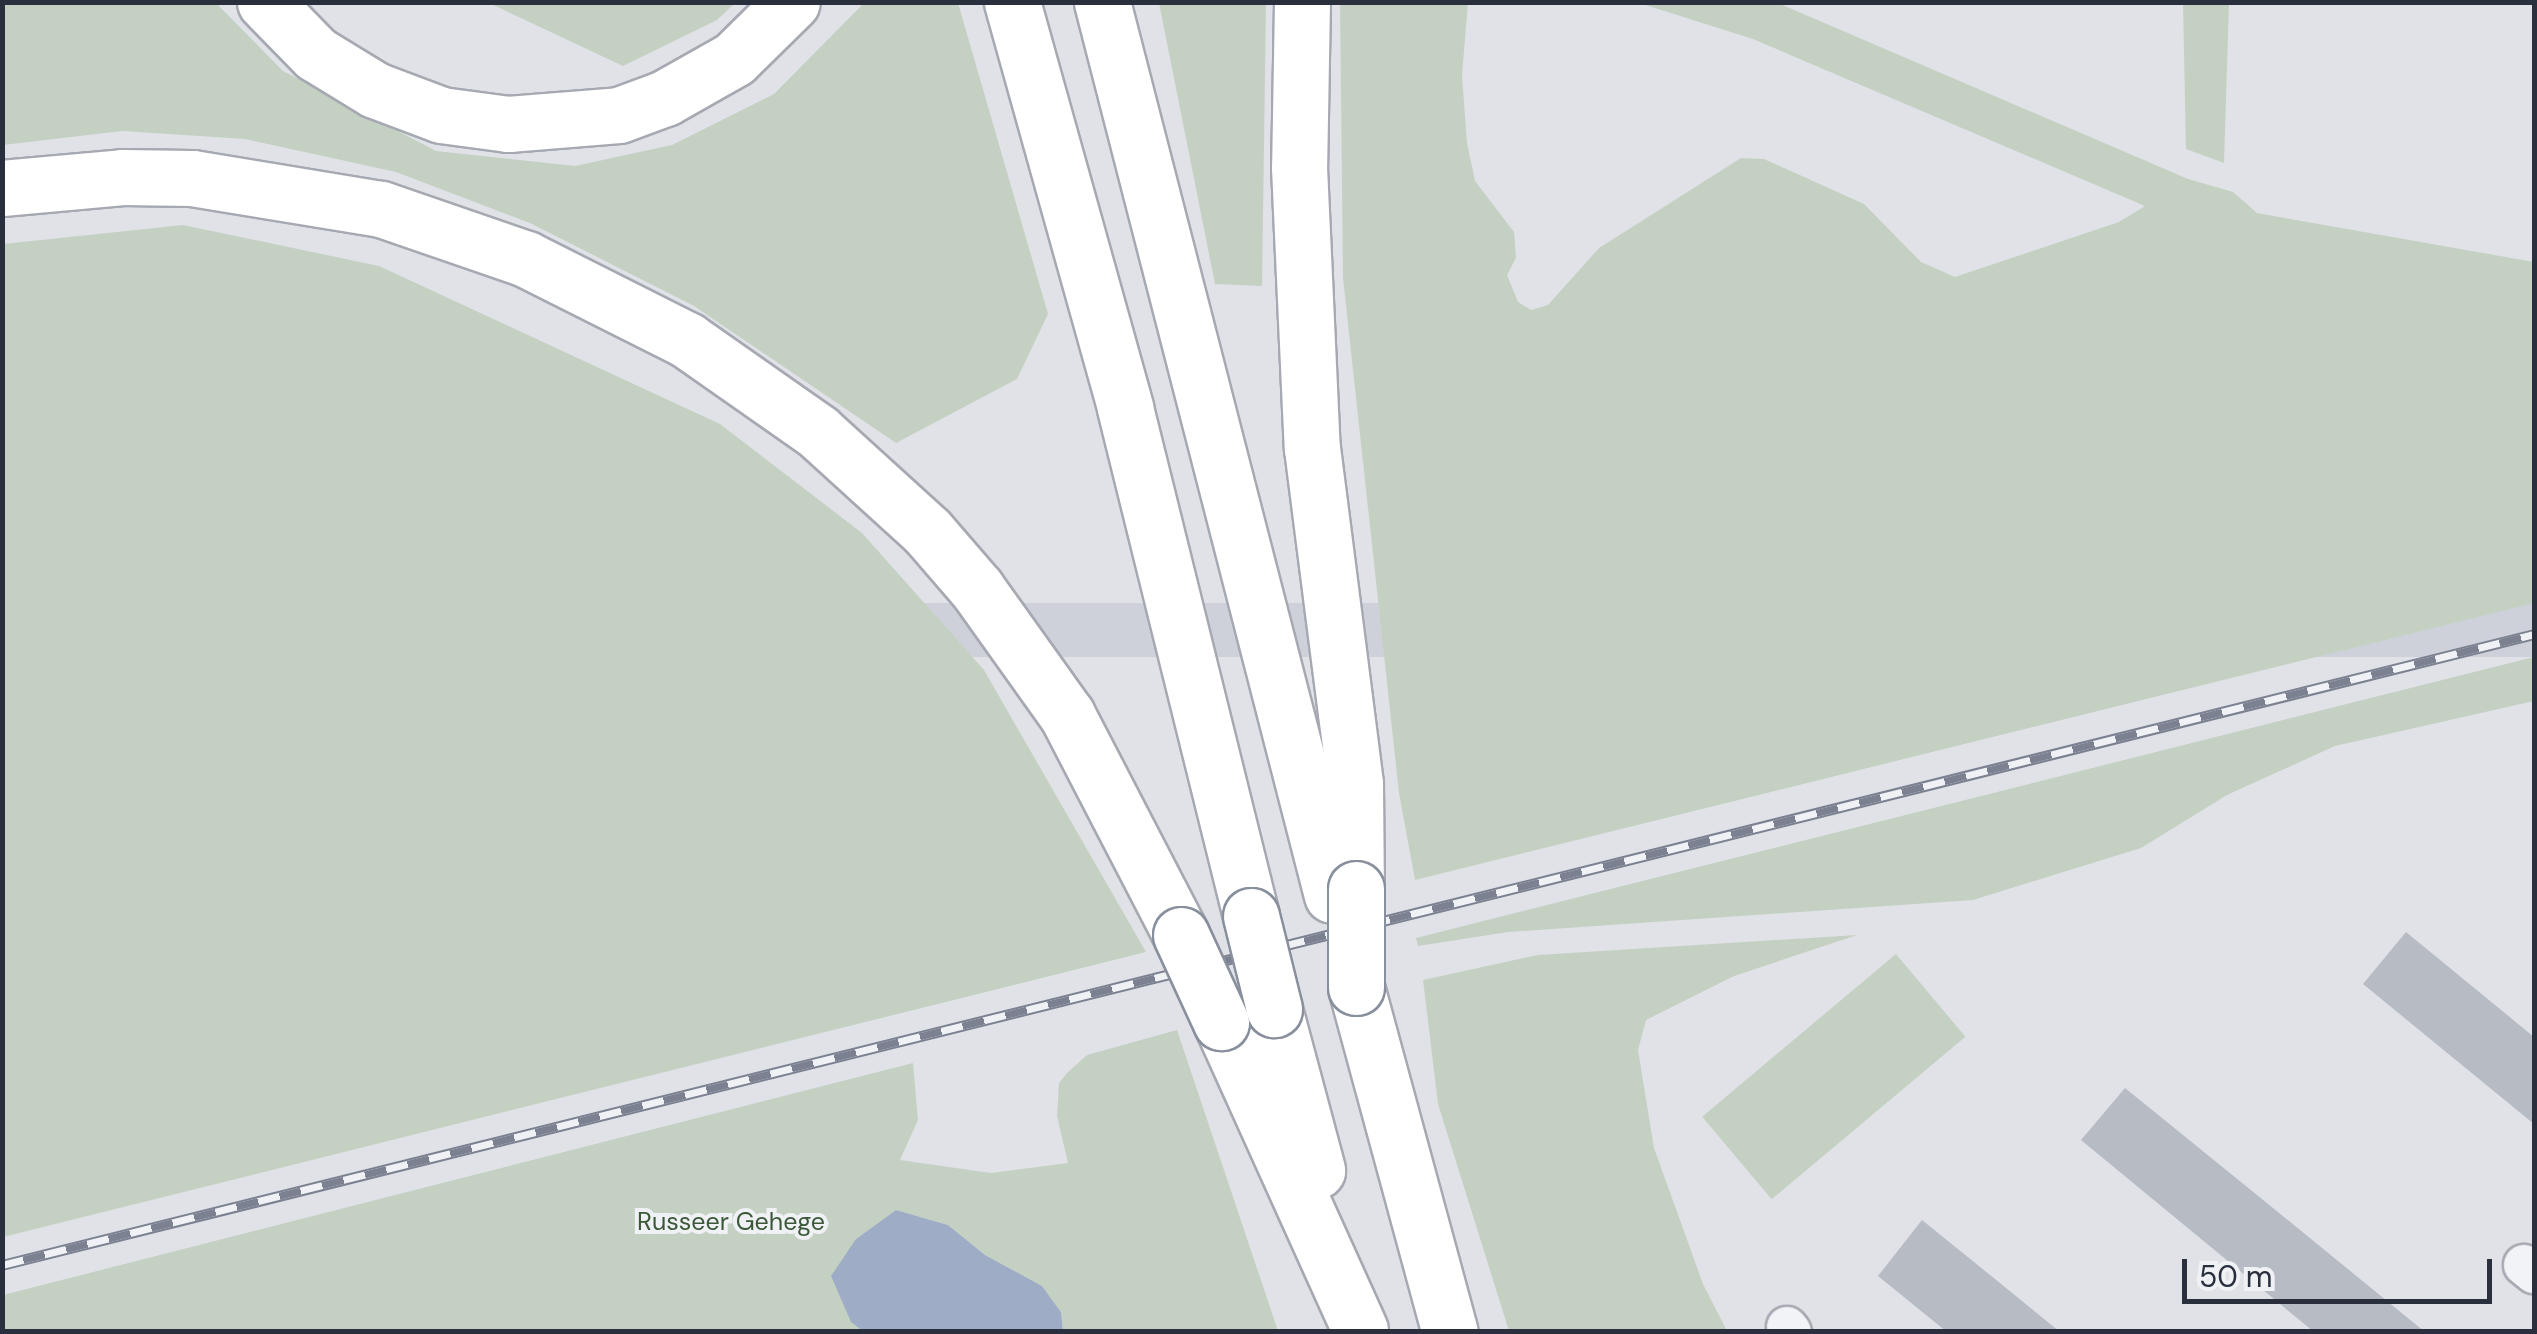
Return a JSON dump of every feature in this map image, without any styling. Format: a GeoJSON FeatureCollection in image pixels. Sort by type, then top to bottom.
{"type":"FeatureCollection","features":[{"type":"Feature","properties":{"kind":"highway"},"geometry":{"type":"LineString","coordinates":[[266,2],[316,54],[375,90],[441,115],[508,124],[619,116],[664,98],[734,60],[792,2]]}},
{"type":"Feature","properties":{"kind":"highway"},"geometry":{"type":"LineString","coordinates":[[1012,2],[1120,389],[1274,1009],[1360,1331]]}},
{"type":"Feature","properties":{"kind":"highway"},"geometry":{"type":"LineString","coordinates":[[1102,2],[1344,892],[1356,988],[1450,1332]]}},
{"type":"Feature","properties":{"kind":"highway"},"geometry":{"type":"LineString","coordinates":[[1302,2],[1299,167],[1312,448],[1355,784],[1344,892]]}},
{"type":"Feature","properties":{"kind":"highway"},"geometry":{"type":"LineString","coordinates":[[2,188],[122,177],[192,178],[382,208],[526,260],[687,340],[817,431],[927,532],[977,588],[1067,714],[1181,935],[1360,1331]]}},
{"type":"Feature","properties":{"kind":"shaded area"},"geometry":{"type":"Polygon","coordinates":[[[2,603],[2534,603],[2534,657],[2,657],[2,603]]]}},
{"type":"Feature","properties":{"kind":"green space"},"geometry":{"type":"Polygon","coordinates":[[[1636,2],[1778,3],[2188,179],[2233,192],[2257,213],[2534,262],[2534,603],[1415,880],[1399,793],[1343,278],[1340,3],[1468,3],[1462,75],[1467,143],[1475,181],[1514,232],[1516,258],[1507,275],[1518,302],[1531,310],[1548,305],[1599,248],[1741,158],[1764,159],[1864,204],[1921,262],[1955,277],[2119,222],[2145,206],[1753,39],[1636,2]]]}},
{"type":"Feature","properties":{"kind":"green space"},"geometry":{"type":"Polygon","coordinates":[[[2,3],[216,3],[283,71],[436,151],[575,166],[672,145],[774,94],[864,3],[958,3],[1048,314],[1017,379],[896,443],[694,306],[530,223],[396,172],[245,139],[122,131],[3,145],[2,3]]]}},
{"type":"Feature","properties":{"kind":"green space"},"geometry":{"type":"Polygon","coordinates":[[[489,3],[735,3],[717,20],[623,66],[489,3]]]}},
{"type":"Feature","properties":{"kind":"green space"},"geometry":{"type":"Polygon","coordinates":[[[1159,3],[1266,3],[1262,286],[1215,284],[1159,3]]]}},
{"type":"Feature","properties":{"kind":"green space"},"geometry":{"type":"Polygon","coordinates":[[[2183,3],[2229,3],[2224,163],[2186,149],[2183,3]]]}},
{"type":"Feature","properties":{"kind":"green space"},"geometry":{"type":"Polygon","coordinates":[[[183,225],[379,266],[720,424],[862,533],[984,670],[1146,952],[3,1237],[3,244],[183,225]]]}},
{"type":"Feature","properties":{"kind":"green space"},"geometry":{"type":"Polygon","coordinates":[[[2534,657],[2534,701],[2335,746],[2227,795],[2141,848],[1973,900],[1508,932],[1418,946],[1416,938],[2534,657]]]}},
{"type":"Feature","properties":{"kind":"green space"},"geometry":{"type":"Polygon","coordinates":[[[1857,935],[1734,976],[1646,1020],[1638,1050],[1654,1148],[1703,1284],[1727,1331],[1509,1331],[1438,1104],[1423,980],[1538,955],[1857,935]]]}},
{"type":"Feature","properties":{"kind":"green space"},"geometry":{"type":"Polygon","coordinates":[[[1896,954],[1965,1037],[1772,1199],[1702,1117],[1896,954]]]}},
{"type":"Feature","properties":{"kind":"green space","name":"Russeer Gehege"},"geometry":{"type":"Polygon","coordinates":[[[1177,1030],[1278,1331],[1063,1331],[1061,1312],[1042,1286],[985,1255],[948,1225],[896,1210],[856,1239],[851,1322],[864,1331],[3,1332],[3,1295],[913,1063],[918,1120],[900,1160],[991,1173],[1068,1163],[1057,1116],[1059,1083],[1067,1073],[1087,1055],[1177,1030]]]}},
{"type":"Feature","properties":{"kind":"water"},"geometry":{"type":"Polygon","coordinates":[[[896,1210],[948,1225],[985,1255],[1042,1286],[1061,1312],[1063,1331],[864,1332],[851,1322],[831,1276],[856,1239],[896,1210]]]}},
{"type":"Feature","properties":{"kind":"building"},"geometry":{"type":"Polygon","coordinates":[[[2406,932],[2534,1037],[2534,1124],[2363,984],[2406,932]]]}},
{"type":"Feature","properties":{"kind":"building"},"geometry":{"type":"Polygon","coordinates":[[[2125,1088],[2425,1332],[2314,1332],[2081,1140],[2125,1088]]]}},
{"type":"Feature","properties":{"kind":"building"},"geometry":{"type":"Polygon","coordinates":[[[1922,1220],[2060,1332],[1947,1332],[1878,1276],[1922,1220]]]}},
{"type":"Feature","properties":{"kind":"railway"},"geometry":{"type":"LineString","coordinates":[[2,1265],[2534,634]]}}]}
